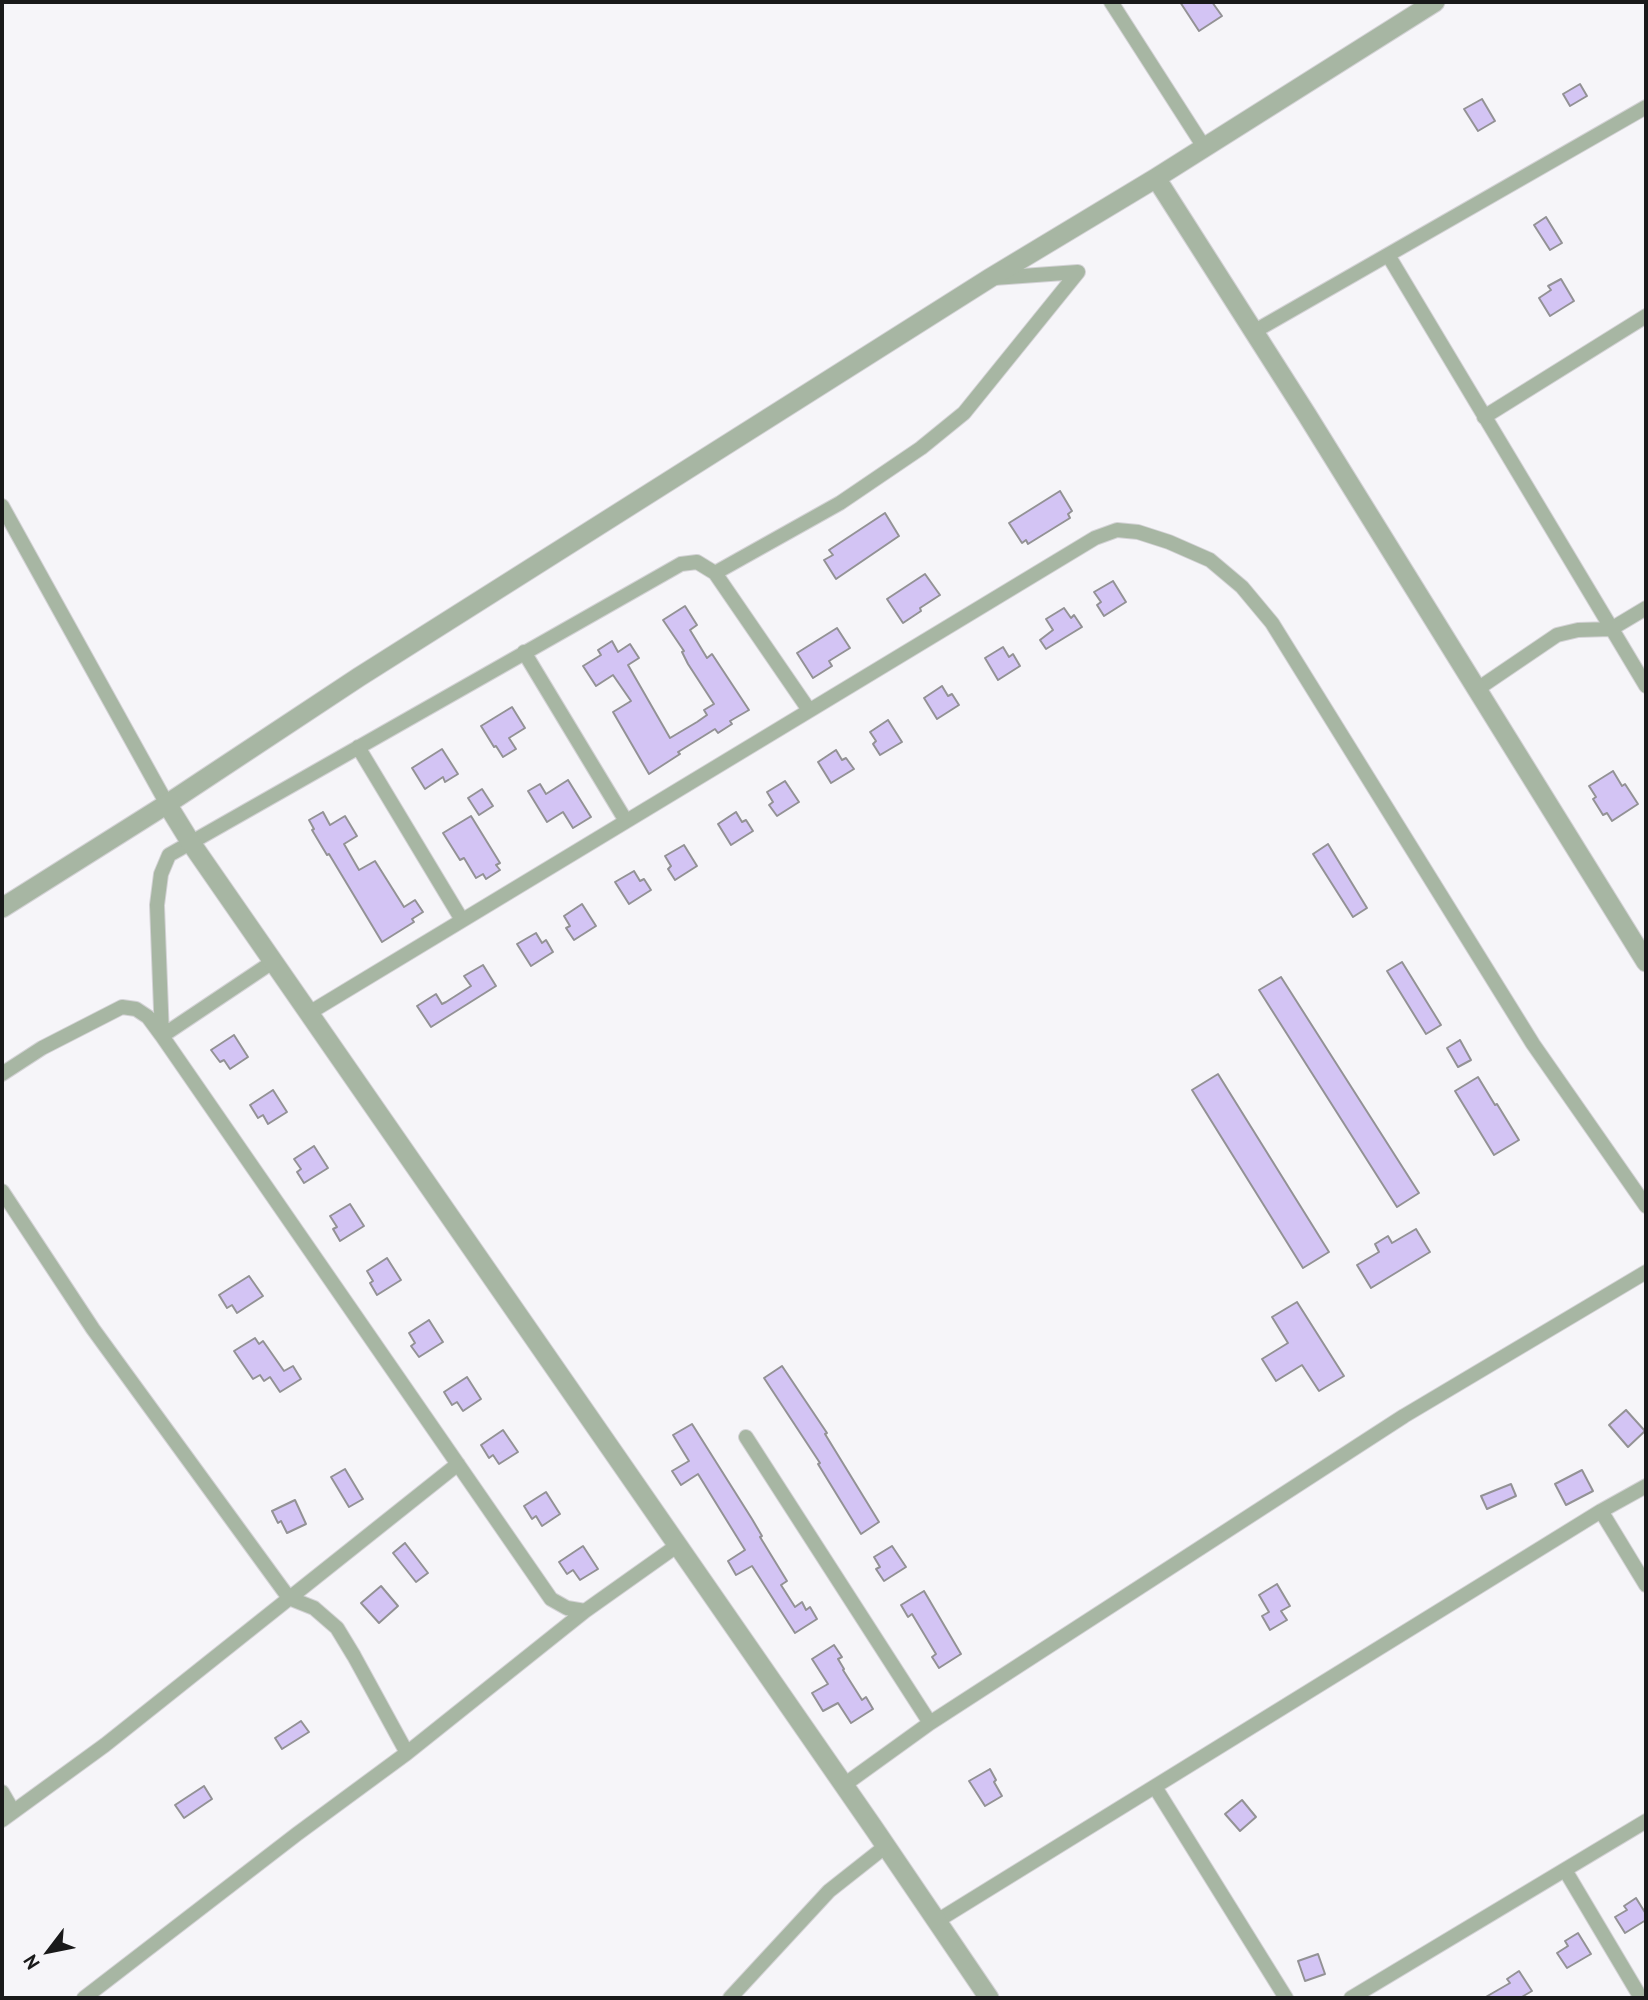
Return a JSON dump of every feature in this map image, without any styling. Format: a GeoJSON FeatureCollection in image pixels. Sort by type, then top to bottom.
{"type":"FeatureCollection","features":[{"type":"Feature","properties":{"kind":"street"},"geometry":{"type":"LineString","coordinates":[[1111,2],[1204,147]]}},
{"type":"Feature","properties":{"kind":"street"},"geometry":{"type":"LineString","coordinates":[[2,908],[167,804],[359,677],[990,278],[1435,2]]}},
{"type":"Feature","properties":{"kind":"street"},"geometry":{"type":"LineString","coordinates":[[1255,331],[1646,107]]}},
{"type":"Feature","properties":{"kind":"street"},"geometry":{"type":"LineString","coordinates":[[1156,177],[1255,331],[1646,962]]}},
{"type":"Feature","properties":{"kind":"street"},"geometry":{"type":"LineString","coordinates":[[1388,255],[1646,685]]}},
{"type":"Feature","properties":{"kind":"street"},"geometry":{"type":"LineString","coordinates":[[715,573],[841,503],[955,421],[979,396],[1078,272],[990,278]]}},
{"type":"Feature","properties":{"kind":"street"},"geometry":{"type":"LineString","coordinates":[[1484,416],[1646,316]]}},
{"type":"Feature","properties":{"kind":"street"},"geometry":{"type":"LineString","coordinates":[[2,506],[191,843],[844,1784],[989,1998]]}},
{"type":"Feature","properties":{"kind":"street"},"geometry":{"type":"LineString","coordinates":[[309,1013],[1095,538],[1116,530],[1138,532],[1210,560],[1241,587],[1272,623],[1533,1044],[1646,1206]]}},
{"type":"Feature","properties":{"kind":"street"},"geometry":{"type":"LineString","coordinates":[[162,1035],[157,905],[161,874],[169,855],[681,564],[697,562],[715,573],[809,710]]}},
{"type":"Feature","properties":{"kind":"street"},"geometry":{"type":"LineString","coordinates":[[1476,690],[1557,635],[1578,630],[1611,629],[1646,608]]}},
{"type":"Feature","properties":{"kind":"street"},"geometry":{"type":"LineString","coordinates":[[524,652],[626,821]]}},
{"type":"Feature","properties":{"kind":"street"},"geometry":{"type":"LineString","coordinates":[[358,747],[462,920]]}},
{"type":"Feature","properties":{"kind":"street"},"geometry":{"type":"LineString","coordinates":[[162,1035],[274,961]]}},
{"type":"Feature","properties":{"kind":"street"},"geometry":{"type":"LineString","coordinates":[[2,1074],[42,1048],[122,1007],[136,1009],[148,1017],[551,1599],[567,1608],[585,1611]]}},
{"type":"Feature","properties":{"kind":"street"},"geometry":{"type":"LineString","coordinates":[[2,1191],[93,1329],[289,1598],[314,1608],[337,1628],[407,1753]]}},
{"type":"Feature","properties":{"kind":"street"},"geometry":{"type":"LineString","coordinates":[[844,1784],[930,1723],[1404,1416],[1646,1272]]}},
{"type":"Feature","properties":{"kind":"street"},"geometry":{"type":"LineString","coordinates":[[746,1437],[930,1723]]}},
{"type":"Feature","properties":{"kind":"street"},"geometry":{"type":"LineString","coordinates":[[2,1792],[8,1816],[105,1745],[458,1464]]}},
{"type":"Feature","properties":{"kind":"street"},"geometry":{"type":"LineString","coordinates":[[937,1921],[1601,1511],[1646,1486]]}},
{"type":"Feature","properties":{"kind":"street"},"geometry":{"type":"LineString","coordinates":[[1601,1511],[1646,1585]]}},
{"type":"Feature","properties":{"kind":"street"},"geometry":{"type":"LineString","coordinates":[[84,1998],[296,1834],[407,1753],[585,1611],[678,1545]]}},
{"type":"Feature","properties":{"kind":"street"},"geometry":{"type":"LineString","coordinates":[[1155,1787],[1286,1998]]}},
{"type":"Feature","properties":{"kind":"street"},"geometry":{"type":"LineString","coordinates":[[1351,1998],[1646,1821]]}},
{"type":"Feature","properties":{"kind":"street"},"geometry":{"type":"LineString","coordinates":[[730,1998],[829,1891],[886,1846]]}},
{"type":"Feature","properties":{"kind":"street"},"geometry":{"type":"LineString","coordinates":[[1565,1870],[1641,1998]]}},
{"type":"Feature","properties":{"kind":"building"},"geometry":{"type":"Polygon","coordinates":[[[1180,2],[1212,2],[1222,16],[1199,31],[1180,2]]]}},
{"type":"Feature","properties":{"kind":"building"},"geometry":{"type":"Polygon","coordinates":[[[1580,84],[1587,96],[1570,106],[1563,94],[1580,84]]]}},
{"type":"Feature","properties":{"kind":"building"},"geometry":{"type":"Polygon","coordinates":[[[1482,99],[1495,121],[1478,131],[1464,109],[1482,99]]]}},
{"type":"Feature","properties":{"kind":"building"},"geometry":{"type":"Polygon","coordinates":[[[1546,217],[1562,243],[1550,250],[1534,225],[1546,217]]]}},
{"type":"Feature","properties":{"kind":"building"},"geometry":{"type":"Polygon","coordinates":[[[1561,279],[1574,301],[1550,316],[1539,298],[1551,290],[1548,286],[1561,279]]]}},
{"type":"Feature","properties":{"kind":"building"},"geometry":{"type":"Polygon","coordinates":[[[1060,491],[1072,511],[1068,514],[1070,518],[1028,544],[1026,540],[1022,543],[1009,523],[1060,491]]]}},
{"type":"Feature","properties":{"kind":"building"},"geometry":{"type":"Polygon","coordinates":[[[885,513],[899,536],[836,579],[824,560],[833,555],[829,550],[885,513]]]}},
{"type":"Feature","properties":{"kind":"building"},"geometry":{"type":"Polygon","coordinates":[[[925,574],[940,595],[903,623],[887,599],[925,574]]]}},
{"type":"Feature","properties":{"kind":"building"},"geometry":{"type":"Polygon","coordinates":[[[1113,581],[1126,602],[1104,616],[1097,605],[1101,602],[1094,592],[1113,581]]]}},
{"type":"Feature","properties":{"kind":"building"},"geometry":{"type":"Polygon","coordinates":[[[685,606],[697,625],[690,630],[707,658],[712,654],[749,710],[730,721],[732,724],[718,733],[715,729],[678,752],[680,754],[649,774],[613,712],[631,701],[613,675],[596,686],[583,666],[601,655],[598,650],[612,641],[618,652],[630,644],[639,658],[628,665],[670,738],[707,715],[704,710],[714,704],[663,620],[685,606]]]}},
{"type":"Feature","properties":{"kind":"building"},"geometry":{"type":"Polygon","coordinates":[[[1064,608],[1071,618],[1074,615],[1082,627],[1046,649],[1040,640],[1053,630],[1046,619],[1064,608]]]}},
{"type":"Feature","properties":{"kind":"building"},"geometry":{"type":"Polygon","coordinates":[[[837,628],[850,648],[829,661],[832,666],[813,678],[797,653],[837,628]]]}},
{"type":"Feature","properties":{"kind":"building"},"geometry":{"type":"Polygon","coordinates":[[[1003,647],[1009,657],[1013,654],[1020,666],[998,680],[985,658],[1003,647]]]}},
{"type":"Feature","properties":{"kind":"building"},"geometry":{"type":"Polygon","coordinates":[[[942,686],[948,696],[952,694],[959,705],[937,719],[924,698],[942,686]]]}},
{"type":"Feature","properties":{"kind":"building"},"geometry":{"type":"Polygon","coordinates":[[[512,707],[525,728],[509,738],[516,749],[503,757],[481,726],[512,707]]]}},
{"type":"Feature","properties":{"kind":"building"},"geometry":{"type":"Polygon","coordinates":[[[888,720],[902,742],[880,755],[870,732],[888,720]]]}},
{"type":"Feature","properties":{"kind":"building"},"geometry":{"type":"Polygon","coordinates":[[[442,749],[458,774],[445,782],[443,777],[425,789],[412,768],[442,749]]]}},
{"type":"Feature","properties":{"kind":"building"},"geometry":{"type":"Polygon","coordinates":[[[836,750],[842,760],[846,758],[854,769],[831,783],[818,762],[836,750]]]}},
{"type":"Feature","properties":{"kind":"building"},"geometry":{"type":"Polygon","coordinates":[[[1613,771],[1638,804],[1612,821],[1607,813],[1603,815],[1589,786],[1613,771]]]}},
{"type":"Feature","properties":{"kind":"building"},"geometry":{"type":"Polygon","coordinates":[[[568,780],[591,817],[573,828],[563,812],[547,822],[528,791],[540,784],[546,794],[568,780]]]}},
{"type":"Feature","properties":{"kind":"building"},"geometry":{"type":"Polygon","coordinates":[[[785,781],[799,802],[777,816],[769,805],[773,802],[767,792],[785,781]]]}},
{"type":"Feature","properties":{"kind":"building"},"geometry":{"type":"Polygon","coordinates":[[[482,789],[493,806],[479,815],[468,798],[482,789]]]}},
{"type":"Feature","properties":{"kind":"building"},"geometry":{"type":"Polygon","coordinates":[[[323,812],[330,825],[345,816],[357,836],[344,844],[359,870],[375,861],[404,907],[415,900],[423,912],[412,919],[414,922],[382,942],[312,830],[314,829],[309,820],[323,812]]]}},
{"type":"Feature","properties":{"kind":"building"},"geometry":{"type":"Polygon","coordinates":[[[736,812],[742,822],[746,820],[753,831],[731,845],[718,824],[736,812]]]}},
{"type":"Feature","properties":{"kind":"building"},"geometry":{"type":"Polygon","coordinates":[[[471,816],[500,863],[496,865],[500,870],[486,879],[483,874],[476,878],[464,858],[460,860],[443,833],[471,816]]]}},
{"type":"Feature","properties":{"kind":"building"},"geometry":{"type":"Polygon","coordinates":[[[1328,844],[1367,908],[1353,917],[1313,854],[1328,844]]]}},
{"type":"Feature","properties":{"kind":"building"},"geometry":{"type":"Polygon","coordinates":[[[684,845],[697,866],[675,880],[668,869],[671,866],[665,856],[684,845]]]}},
{"type":"Feature","properties":{"kind":"building"},"geometry":{"type":"Polygon","coordinates":[[[634,871],[640,881],[644,879],[651,890],[629,904],[615,882],[634,871]]]}},
{"type":"Feature","properties":{"kind":"building"},"geometry":{"type":"Polygon","coordinates":[[[582,904],[596,926],[574,940],[566,928],[570,926],[564,916],[582,904]]]}},
{"type":"Feature","properties":{"kind":"building"},"geometry":{"type":"Polygon","coordinates":[[[536,933],[542,943],[546,940],[553,952],[531,966],[517,944],[536,933]]]}},
{"type":"Feature","properties":{"kind":"building"},"geometry":{"type":"Polygon","coordinates":[[[1402,962],[1441,1025],[1426,1034],[1387,971],[1402,962]]]}},
{"type":"Feature","properties":{"kind":"building"},"geometry":{"type":"Polygon","coordinates":[[[483,965],[496,986],[431,1027],[417,1006],[436,994],[442,1004],[446,1002],[471,986],[464,976],[483,965]]]}},
{"type":"Feature","properties":{"kind":"building"},"geometry":{"type":"Polygon","coordinates":[[[1281,977],[1419,1193],[1397,1207],[1259,990],[1281,977]]]}},
{"type":"Feature","properties":{"kind":"building"},"geometry":{"type":"Polygon","coordinates":[[[234,1035],[248,1057],[230,1069],[224,1060],[220,1062],[211,1050],[234,1035]]]}},
{"type":"Feature","properties":{"kind":"building"},"geometry":{"type":"Polygon","coordinates":[[[1460,1040],[1471,1060],[1458,1067],[1447,1048],[1460,1040]]]}},
{"type":"Feature","properties":{"kind":"building"},"geometry":{"type":"Polygon","coordinates":[[[1218,1074],[1329,1252],[1303,1268],[1192,1090],[1218,1074]]]}},
{"type":"Feature","properties":{"kind":"building"},"geometry":{"type":"Polygon","coordinates":[[[1478,1077],[1519,1140],[1494,1155],[1455,1091],[1478,1077]]]}},
{"type":"Feature","properties":{"kind":"building"},"geometry":{"type":"Polygon","coordinates":[[[273,1090],[287,1112],[268,1124],[263,1115],[258,1118],[250,1105],[273,1090]]]}},
{"type":"Feature","properties":{"kind":"building"},"geometry":{"type":"Polygon","coordinates":[[[314,1146],[328,1168],[304,1183],[297,1172],[301,1169],[294,1159],[314,1146]]]}},
{"type":"Feature","properties":{"kind":"building"},"geometry":{"type":"Polygon","coordinates":[[[350,1204],[364,1226],[340,1241],[333,1229],[337,1227],[330,1216],[350,1204]]]}},
{"type":"Feature","properties":{"kind":"building"},"geometry":{"type":"Polygon","coordinates":[[[1416,1229],[1430,1252],[1371,1288],[1357,1265],[1379,1252],[1375,1244],[1388,1236],[1392,1243],[1416,1229]]]}},
{"type":"Feature","properties":{"kind":"building"},"geometry":{"type":"Polygon","coordinates":[[[387,1258],[401,1280],[377,1295],[367,1271],[387,1258]]]}},
{"type":"Feature","properties":{"kind":"building"},"geometry":{"type":"Polygon","coordinates":[[[249,1276],[263,1296],[237,1313],[232,1305],[227,1308],[219,1295],[249,1276]]]}},
{"type":"Feature","properties":{"kind":"building"},"geometry":{"type":"Polygon","coordinates":[[[1297,1302],[1344,1376],[1319,1391],[1302,1365],[1276,1381],[1262,1359],[1288,1343],[1272,1317],[1297,1302]]]}},
{"type":"Feature","properties":{"kind":"building"},"geometry":{"type":"Polygon","coordinates":[[[429,1320],[443,1342],[419,1357],[411,1346],[415,1343],[409,1333],[429,1320]]]}},
{"type":"Feature","properties":{"kind":"building"},"geometry":{"type":"Polygon","coordinates":[[[255,1338],[259,1344],[263,1341],[284,1371],[293,1366],[301,1379],[280,1392],[270,1377],[264,1381],[260,1375],[253,1379],[234,1351],[255,1338]]]}},
{"type":"Feature","properties":{"kind":"building"},"geometry":{"type":"Polygon","coordinates":[[[782,1366],[827,1433],[825,1434],[879,1522],[861,1534],[818,1464],[820,1463],[764,1378],[782,1366]]]}},
{"type":"Feature","properties":{"kind":"building"},"geometry":{"type":"Polygon","coordinates":[[[467,1377],[481,1399],[463,1411],[457,1402],[452,1405],[444,1392],[467,1377]]]}},
{"type":"Feature","properties":{"kind":"building"},"geometry":{"type":"Polygon","coordinates":[[[1626,1410],[1645,1431],[1628,1447],[1609,1425],[1626,1410]]]}},
{"type":"Feature","properties":{"kind":"building"},"geometry":{"type":"Polygon","coordinates":[[[692,1424],[762,1536],[760,1537],[787,1581],[781,1585],[795,1607],[802,1602],[806,1610],[810,1607],[817,1619],[795,1633],[752,1566],[736,1575],[728,1561],[745,1550],[698,1474],[681,1485],[672,1471],[689,1461],[673,1435],[692,1424]]]}},
{"type":"Feature","properties":{"kind":"building"},"geometry":{"type":"Polygon","coordinates":[[[503,1430],[518,1452],[499,1464],[493,1455],[489,1458],[481,1445],[503,1430]]]}},
{"type":"Feature","properties":{"kind":"building"},"geometry":{"type":"Polygon","coordinates":[[[345,1469],[363,1499],[349,1507],[331,1477],[345,1469]]]}},
{"type":"Feature","properties":{"kind":"building"},"geometry":{"type":"Polygon","coordinates":[[[1582,1470],[1593,1491],[1566,1505],[1555,1484],[1582,1470]]]}},
{"type":"Feature","properties":{"kind":"building"},"geometry":{"type":"Polygon","coordinates":[[[1511,1484],[1516,1496],[1487,1509],[1481,1496],[1511,1484]]]}},
{"type":"Feature","properties":{"kind":"building"},"geometry":{"type":"Polygon","coordinates":[[[546,1492],[560,1514],[542,1526],[536,1516],[532,1519],[524,1506],[546,1492]]]}},
{"type":"Feature","properties":{"kind":"building"},"geometry":{"type":"Polygon","coordinates":[[[295,1500],[306,1524],[287,1533],[272,1511],[295,1500]]]}},
{"type":"Feature","properties":{"kind":"building"},"geometry":{"type":"Polygon","coordinates":[[[405,1543],[428,1573],[416,1582],[393,1553],[405,1543]]]}},
{"type":"Feature","properties":{"kind":"building"},"geometry":{"type":"Polygon","coordinates":[[[583,1546],[598,1569],[580,1580],[573,1570],[567,1574],[559,1562],[583,1546]]]}},
{"type":"Feature","properties":{"kind":"building"},"geometry":{"type":"Polygon","coordinates":[[[892,1546],[906,1567],[884,1581],[876,1569],[880,1567],[874,1557],[892,1546]]]}},
{"type":"Feature","properties":{"kind":"building"},"geometry":{"type":"Polygon","coordinates":[[[1277,1584],[1290,1606],[1281,1611],[1287,1620],[1270,1630],[1262,1616],[1269,1612],[1259,1595],[1277,1584]]]}},
{"type":"Feature","properties":{"kind":"building"},"geometry":{"type":"Polygon","coordinates":[[[381,1586],[398,1606],[379,1623],[361,1603],[381,1586]]]}},
{"type":"Feature","properties":{"kind":"building"},"geometry":{"type":"Polygon","coordinates":[[[924,1591],[961,1654],[939,1668],[932,1657],[936,1654],[912,1614],[908,1617],[901,1605],[924,1591]]]}},
{"type":"Feature","properties":{"kind":"building"},"geometry":{"type":"Polygon","coordinates":[[[834,1645],[842,1657],[838,1659],[843,1670],[862,1700],[866,1697],[873,1709],[851,1723],[838,1703],[823,1711],[812,1693],[828,1684],[812,1659],[834,1645]]]}},
{"type":"Feature","properties":{"kind":"building"},"geometry":{"type":"Polygon","coordinates":[[[301,1721],[309,1732],[282,1749],[275,1738],[301,1721]]]}},
{"type":"Feature","properties":{"kind":"building"},"geometry":{"type":"Polygon","coordinates":[[[990,1769],[1002,1796],[985,1806],[969,1781],[990,1769]]]}},
{"type":"Feature","properties":{"kind":"building"},"geometry":{"type":"Polygon","coordinates":[[[204,1786],[212,1799],[184,1818],[175,1805],[204,1786]]]}},
{"type":"Feature","properties":{"kind":"building"},"geometry":{"type":"Polygon","coordinates":[[[1242,1800],[1256,1817],[1240,1831],[1225,1814],[1242,1800]]]}},
{"type":"Feature","properties":{"kind":"building"},"geometry":{"type":"Polygon","coordinates":[[[1636,1898],[1646,1914],[1646,1920],[1625,1933],[1615,1917],[1627,1910],[1624,1906],[1636,1898]]]}},
{"type":"Feature","properties":{"kind":"building"},"geometry":{"type":"Polygon","coordinates":[[[1578,1933],[1591,1954],[1567,1968],[1557,1953],[1568,1946],[1565,1941],[1578,1933]]]}},
{"type":"Feature","properties":{"kind":"building"},"geometry":{"type":"Polygon","coordinates":[[[1318,1954],[1325,1974],[1305,1981],[1298,1961],[1318,1954]]]}},
{"type":"Feature","properties":{"kind":"building"},"geometry":{"type":"Polygon","coordinates":[[[1519,1971],[1532,1991],[1520,1998],[1484,1998],[1510,1983],[1507,1979],[1519,1971]]]}}]}
